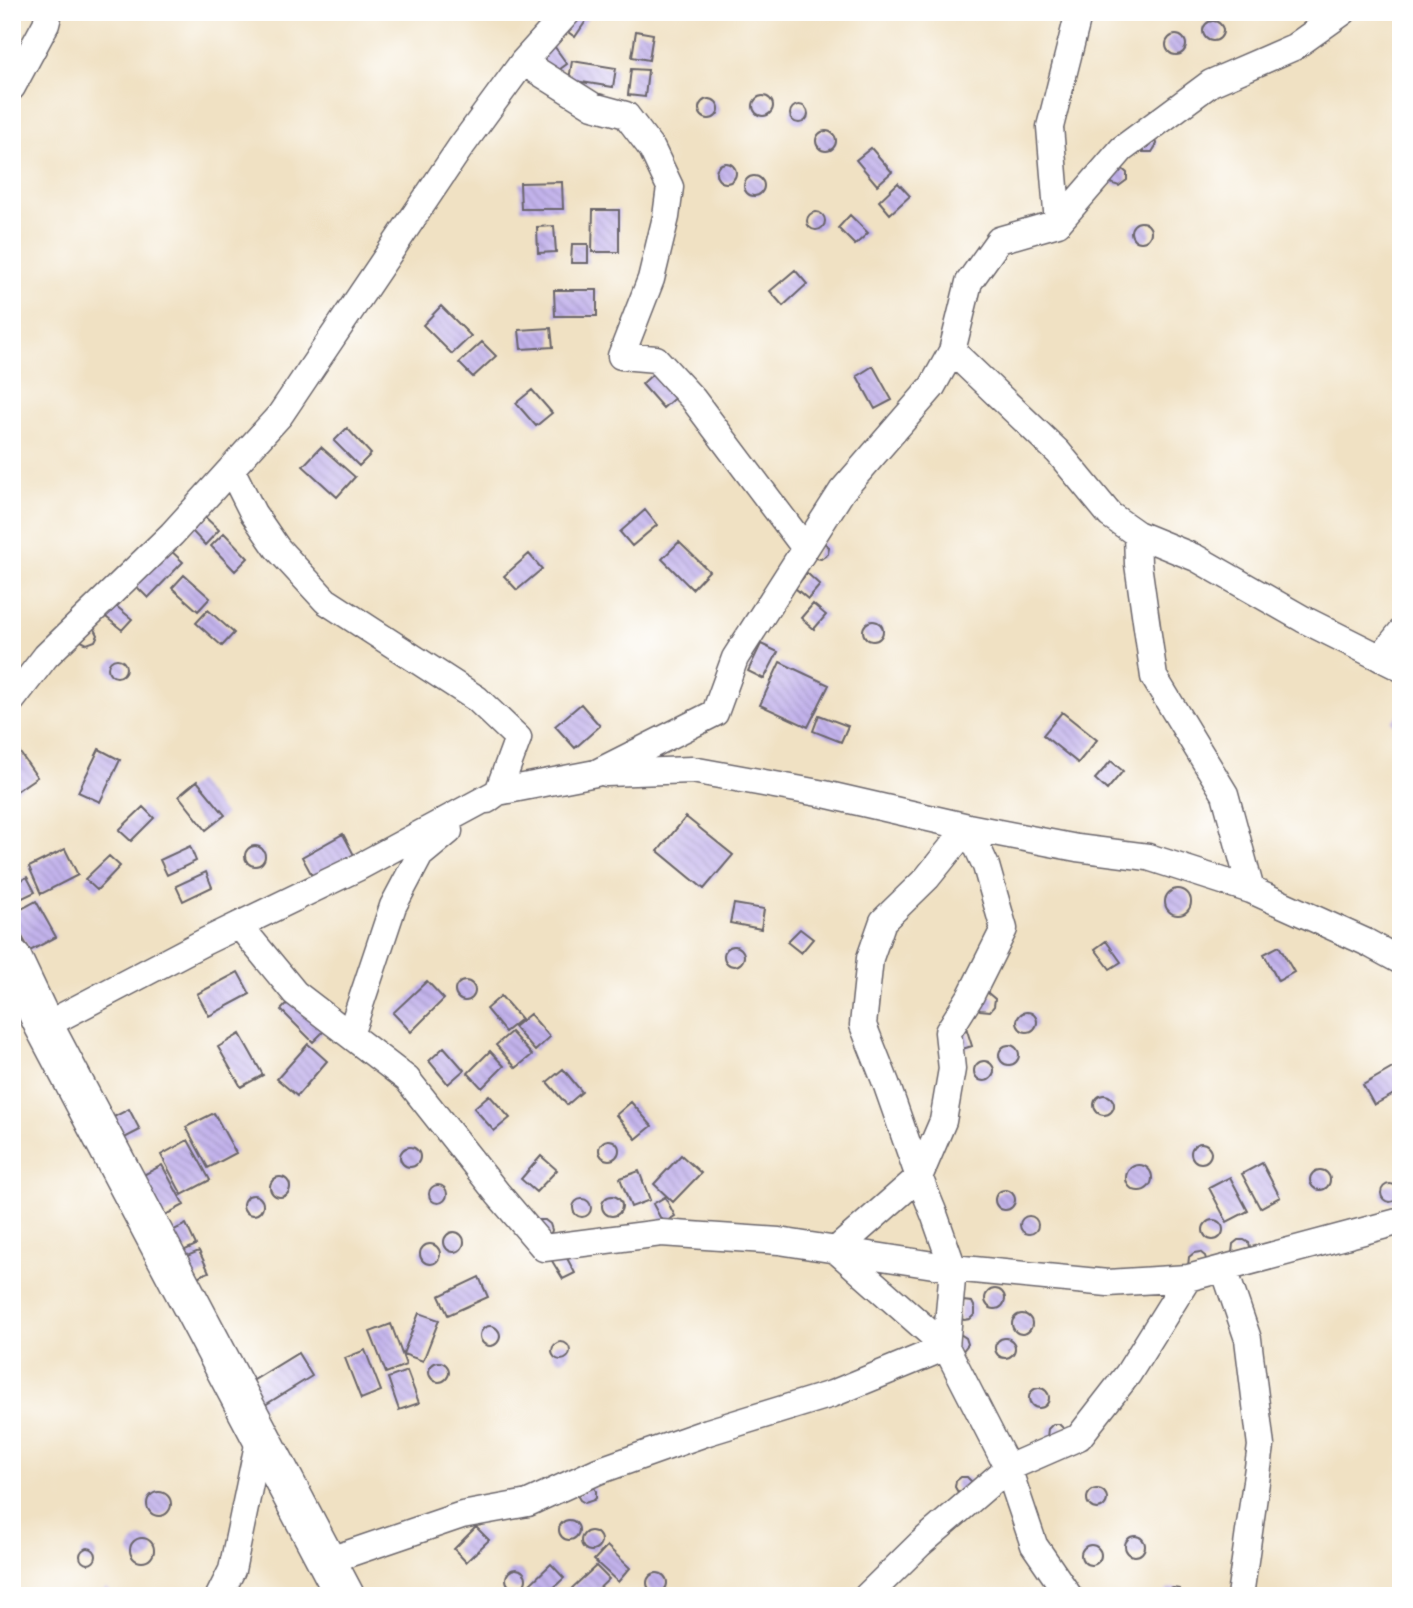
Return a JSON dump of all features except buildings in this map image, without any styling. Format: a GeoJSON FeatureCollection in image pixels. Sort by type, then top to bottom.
{"type":"FeatureCollection","features":[{"type":"Feature","properties":{"kind":"main road"},"geometry":{"type":"LineString","coordinates":[[12,958],[44,1026],[345,1596]]}},
{"type":"Feature","properties":{"kind":"street"},"geometry":{"type":"LineString","coordinates":[[15,78],[46,24],[49,12]]}},
{"type":"Feature","properties":{"kind":"street"},"geometry":{"type":"LineString","coordinates":[[12,700],[46,656],[172,534],[280,415],[460,148],[523,62],[568,12]]}},
{"type":"Feature","properties":{"kind":"street"},"geometry":{"type":"LineString","coordinates":[[1058,223],[1050,127],[1079,12]]}},
{"type":"Feature","properties":{"kind":"street"},"geometry":{"type":"LineString","coordinates":[[596,773],[715,713],[735,658],[842,491],[932,387],[952,351],[969,282],[999,240],[1058,223],[1122,149],[1211,83],[1294,47],[1343,12]]}},
{"type":"Feature","properties":{"kind":"street"},"geometry":{"type":"LineString","coordinates":[[523,62],[593,106],[626,115],[652,149],[670,187],[666,217],[651,279],[621,356],[656,359],[693,399],[805,548]]}},
{"type":"Feature","properties":{"kind":"street"},"geometry":{"type":"LineString","coordinates":[[952,351],[1058,452],[1110,515],[1138,534],[1196,558],[1303,619],[1390,663],[1401,632]]}},
{"type":"Feature","properties":{"kind":"street"},"geometry":{"type":"LineString","coordinates":[[231,469],[254,513],[277,548],[326,601],[477,699],[518,738],[498,792],[420,855],[393,906],[350,1035]]}},
{"type":"Feature","properties":{"kind":"street"},"geometry":{"type":"LineString","coordinates":[[1138,534],[1138,564],[1154,677],[1225,794],[1251,890]]}},
{"type":"Feature","properties":{"kind":"street"},"geometry":{"type":"LineString","coordinates":[[44,1026],[239,925],[357,868],[498,792],[596,773],[692,770],[824,794],[968,827],[1077,848],[1148,857],[1251,890],[1366,942],[1401,961]]}},
{"type":"Feature","properties":{"kind":"street"},"geometry":{"type":"LineString","coordinates":[[836,1250],[919,1177],[943,1121],[952,1069],[948,1032],[970,997],[1004,929],[986,866],[968,827]]}},
{"type":"Feature","properties":{"kind":"street"},"geometry":{"type":"LineString","coordinates":[[946,1347],[953,1268],[863,1026],[870,958],[883,921],[927,878],[968,827]]}},
{"type":"Feature","properties":{"kind":"street"},"geometry":{"type":"LineString","coordinates":[[239,925],[296,993],[407,1079],[544,1248],[661,1233],[779,1241],[953,1268],[1108,1283],[1188,1278],[1401,1221]]}},
{"type":"Feature","properties":{"kind":"street"},"geometry":{"type":"LineString","coordinates":[[836,1250],[946,1347],[1008,1468],[1034,1545],[1069,1596]]}},
{"type":"Feature","properties":{"kind":"street"},"geometry":{"type":"LineString","coordinates":[[1224,1269],[1248,1339],[1261,1446],[1240,1596]]}},
{"type":"Feature","properties":{"kind":"street"},"geometry":{"type":"LineString","coordinates":[[867,1596],[920,1544],[1008,1468],[1079,1437],[1128,1374],[1188,1278]]}},
{"type":"Feature","properties":{"kind":"street"},"geometry":{"type":"LineString","coordinates":[[327,1561],[463,1515],[528,1503],[598,1471],[708,1432],[832,1394],[946,1347]]}},
{"type":"Feature","properties":{"kind":"street"},"geometry":{"type":"LineString","coordinates":[[219,1596],[232,1570],[260,1436]]}}]}
